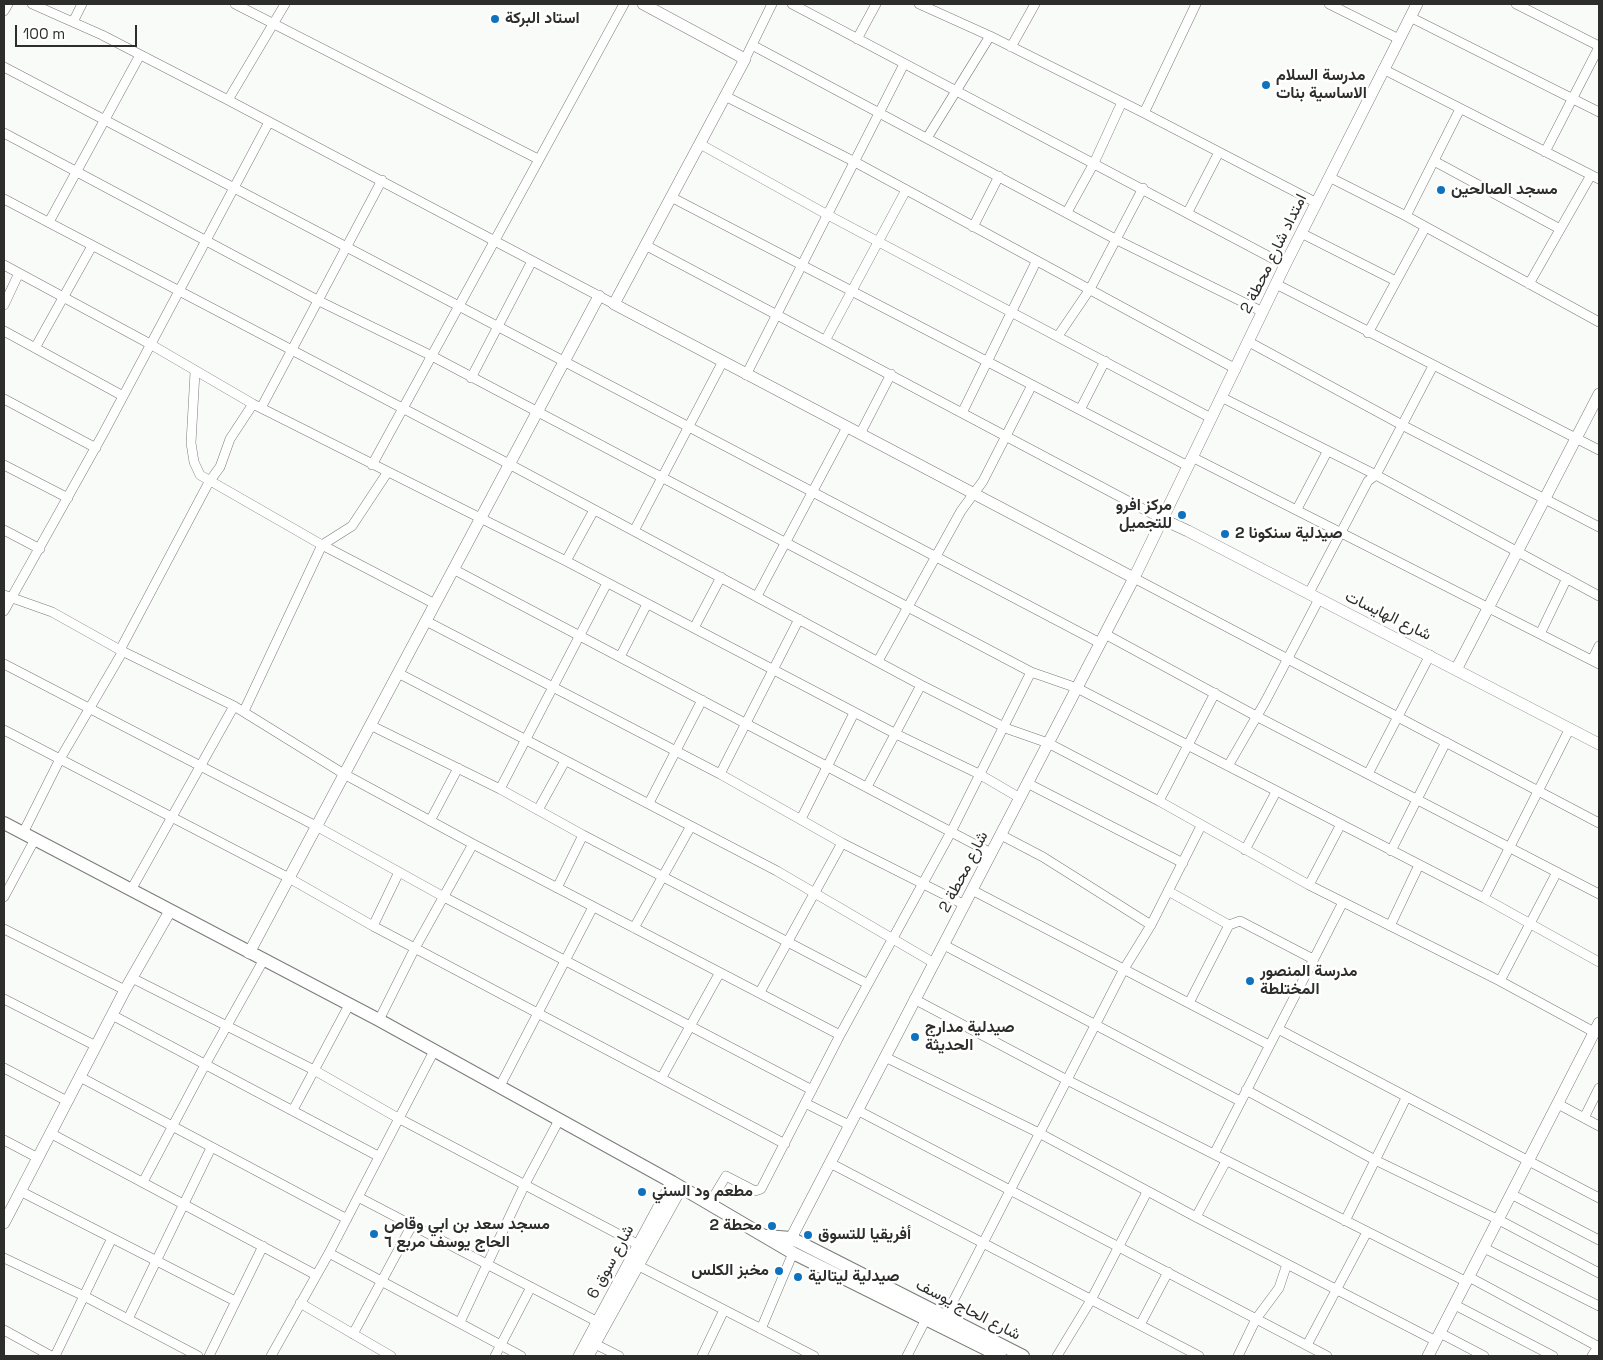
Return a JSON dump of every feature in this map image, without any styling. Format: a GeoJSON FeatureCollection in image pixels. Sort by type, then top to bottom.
{"type":"FeatureCollection","features":[{"type":"Feature","properties":{"kind":"main road"},"geometry":{"type":"LineString","coordinates":[[4,823],[263,961],[379,1020],[500,1086],[676,1185],[761,1236],[790,1246]]}},
{"type":"Feature","properties":{"kind":"main road","name":"شارع الحاج يوسف"},"geometry":{"type":"LineString","coordinates":[[790,1246],[945,1317],[1022,1356]]}},
{"type":"Feature","properties":{"kind":"main road","name":"شارع الحاج يوسف"},"geometry":{"type":"LineString","coordinates":[[790,1246],[926,1319],[1000,1356]]}},
{"type":"Feature","properties":{"kind":"street"},"geometry":{"type":"LineString","coordinates":[[4,11],[8,4]]}},
{"type":"Feature","properties":{"kind":"street"},"geometry":{"type":"LineString","coordinates":[[32,4],[140,55],[382,180],[722,363],[1289,658],[1599,823]]}},
{"type":"Feature","properties":{"kind":"street"},"geometry":{"type":"LineString","coordinates":[[73,22],[82,4]]}},
{"type":"Feature","properties":{"kind":"street"},"geometry":{"type":"LineString","coordinates":[[235,4],[538,159]]}},
{"type":"Feature","properties":{"kind":"street"},"geometry":{"type":"LineString","coordinates":[[228,100],[285,4]]}},
{"type":"Feature","properties":{"kind":"street"},"geometry":{"type":"LineString","coordinates":[[372,465],[457,305],[624,4]]}},
{"type":"Feature","properties":{"kind":"street"},"geometry":{"type":"LineString","coordinates":[[643,4],[745,58]]}},
{"type":"Feature","properties":{"kind":"street"},"geometry":{"type":"LineString","coordinates":[[614,304],[700,144],[772,4]]}},
{"type":"Feature","properties":{"kind":"street"},"geometry":{"type":"LineString","coordinates":[[792,4],[1143,188],[1285,265]]}},
{"type":"Feature","properties":{"kind":"street"},"geometry":{"type":"LineString","coordinates":[[857,39],[876,4]]}},
{"type":"Feature","properties":{"kind":"street"},"geometry":{"type":"LineString","coordinates":[[919,4],[1011,46],[1317,203]]}},
{"type":"Feature","properties":{"kind":"street"},"geometry":{"type":"LineString","coordinates":[[935,12],[940,4]]}},
{"type":"Feature","properties":{"kind":"street"},"geometry":{"type":"LineString","coordinates":[[1011,46],[1035,4]]}},
{"type":"Feature","properties":{"kind":"street"},"geometry":{"type":"LineString","coordinates":[[1144,113],[1196,4]]}},
{"type":"Feature","properties":{"kind":"street"},"geometry":{"type":"LineString","coordinates":[[1329,4],[1399,39]]}},
{"type":"Feature","properties":{"kind":"street","name":"امتداد شارع محطة 2"},"geometry":{"type":"LineString","coordinates":[[1162,519],[1236,370],[1285,265],[1417,4]]}},
{"type":"Feature","properties":{"kind":"street"},"geometry":{"type":"LineString","coordinates":[[1516,4],[1599,47],[1545,152]]}},
{"type":"Feature","properties":{"kind":"street"},"geometry":{"type":"LineString","coordinates":[[1410,18],[1599,112]]}},
{"type":"Feature","properties":{"kind":"street"},"geometry":{"type":"LineString","coordinates":[[927,138],[990,36]]}},
{"type":"Feature","properties":{"kind":"street"},"geometry":{"type":"LineString","coordinates":[[752,45],[1117,240],[1263,312]]}},
{"type":"Feature","properties":{"kind":"street"},"geometry":{"type":"LineString","coordinates":[[49,222],[140,55]]}},
{"type":"Feature","properties":{"kind":"street"},"geometry":{"type":"LineString","coordinates":[[746,375],[826,214],[904,64]]}},
{"type":"Feature","properties":{"kind":"street"},"geometry":{"type":"LineString","coordinates":[[4,67],[935,556],[1215,693],[1599,894]]}},
{"type":"Feature","properties":{"kind":"street"},"geometry":{"type":"LineString","coordinates":[[1383,69],[1595,177],[1560,229],[1528,284]]}},
{"type":"Feature","properties":{"kind":"street"},"geometry":{"type":"LineString","coordinates":[[725,96],[854,162],[1236,370]]}},
{"type":"Feature","properties":{"kind":"street"},"geometry":{"type":"LineString","coordinates":[[1067,212],[1094,163],[1122,102]]}},
{"type":"Feature","properties":{"kind":"street"},"geometry":{"type":"LineString","coordinates":[[1406,216],[1460,109]]}},
{"type":"Feature","properties":{"kind":"street"},"geometry":{"type":"LineString","coordinates":[[4,611],[7,596],[40,549],[96,448],[205,239],[269,122]]}},
{"type":"Feature","properties":{"kind":"street"},"geometry":{"type":"LineString","coordinates":[[4,133],[320,301],[430,355],[1030,672],[1077,688],[1187,744],[1276,792],[1484,898],[1529,925],[1599,962]]}},
{"type":"Feature","properties":{"kind":"street"},"geometry":{"type":"LineString","coordinates":[[700,144],[826,214],[1211,418]]}},
{"type":"Feature","properties":{"kind":"street"},"geometry":{"type":"LineString","coordinates":[[1188,212],[1218,152]]}},
{"type":"Feature","properties":{"kind":"street"},"geometry":{"type":"LineString","coordinates":[[1434,161],[1560,229]]}},
{"type":"Feature","properties":{"kind":"street"},"geometry":{"type":"LineString","coordinates":[[973,227],[999,176]]}},
{"type":"Feature","properties":{"kind":"street"},"geometry":{"type":"LineString","coordinates":[[1329,177],[1406,216],[1599,322]]}},
{"type":"Feature","properties":{"kind":"street"},"geometry":{"type":"LineString","coordinates":[[4,897],[60,759],[121,651],[209,482],[220,467],[230,439],[257,406],[292,350],[320,301],[382,180]]}},
{"type":"Feature","properties":{"kind":"street"},"geometry":{"type":"LineString","coordinates":[[1058,336],[1090,289],[1143,188]]}},
{"type":"Feature","properties":{"kind":"street"},"geometry":{"type":"LineString","coordinates":[[826,339],[906,190]]}},
{"type":"Feature","properties":{"kind":"street"},"geometry":{"type":"LineString","coordinates":[[671,196],[1080,410],[1190,462],[1297,509],[1596,662],[1599,646]]}},
{"type":"Feature","properties":{"kind":"street"},"geometry":{"type":"LineString","coordinates":[[4,199],[509,464],[921,684],[1004,726],[1048,743],[1159,801],[1309,885],[1597,1028],[1428,1356]]}},
{"type":"Feature","properties":{"kind":"street"},"geometry":{"type":"LineString","coordinates":[[1368,333],[1425,228]]}},
{"type":"Feature","properties":{"kind":"street"},"geometry":{"type":"LineString","coordinates":[[1301,233],[1396,281]]}},
{"type":"Feature","properties":{"kind":"street"},"geometry":{"type":"LineString","coordinates":[[646,245],[1162,519]]}},
{"type":"Feature","properties":{"kind":"street"},"geometry":{"type":"LineString","coordinates":[[35,348],[92,246]]}},
{"type":"Feature","properties":{"kind":"street"},"geometry":{"type":"LineString","coordinates":[[472,378],[532,260]]}},
{"type":"Feature","properties":{"kind":"street"},"geometry":{"type":"LineString","coordinates":[[962,412],[1036,262]]}},
{"type":"Feature","properties":{"kind":"street"},"geometry":{"type":"LineString","coordinates":[[4,265],[150,344],[195,372],[257,406],[607,583],[854,713],[979,774],[1020,798]]}},
{"type":"Feature","properties":{"kind":"street"},"geometry":{"type":"LineString","coordinates":[[4,305],[20,273]]}},
{"type":"Feature","properties":{"kind":"street"},"geometry":{"type":"LineString","coordinates":[[1276,284],[1368,333],[1599,450]]}},
{"type":"Feature","properties":{"kind":"street"},"geometry":{"type":"LineString","coordinates":[[249,953],[599,296]]}},
{"type":"Feature","properties":{"kind":"street"},"geometry":{"type":"LineString","coordinates":[[4,331],[123,396]]}},
{"type":"Feature","properties":{"kind":"street"},"geometry":{"type":"LineString","coordinates":[[1249,342],[1402,425],[1599,527]]}},
{"type":"Feature","properties":{"kind":"street"},"geometry":{"type":"LineString","coordinates":[[1080,410],[1105,361]]}},
{"type":"Feature","properties":{"kind":"street"},"geometry":{"type":"LineString","coordinates":[[634,531],[722,363]]}},
{"type":"Feature","properties":{"kind":"street"},"geometry":{"type":"LineString","coordinates":[[1228,766],[1289,658],[1341,531],[1368,481],[1376,475],[1433,366]]}},
{"type":"Feature","properties":{"kind":"street"},"geometry":{"type":"LineString","coordinates":[[195,372],[191,449],[196,469],[209,482],[322,545],[435,604]]}},
{"type":"Feature","properties":{"kind":"street"},"geometry":{"type":"LineString","coordinates":[[860,434],[891,374]]}},
{"type":"Feature","properties":{"kind":"street"},"geometry":{"type":"LineString","coordinates":[[878,661],[935,556],[974,494],[1007,436],[1032,385]]}},
{"type":"Feature","properties":{"kind":"street"},"geometry":{"type":"LineString","coordinates":[[1456,668],[1599,394]]}},
{"type":"Feature","properties":{"kind":"street"},"geometry":{"type":"LineString","coordinates":[[1221,397],[1376,475],[1518,550],[1599,596]]}},
{"type":"Feature","properties":{"kind":"street"},"geometry":{"type":"LineString","coordinates":[[5,401],[96,448]]}},
{"type":"Feature","properties":{"kind":"street"},"geometry":{"type":"LineString","coordinates":[[757,596],[814,493],[847,427]]}},
{"type":"Feature","properties":{"kind":"street"},"geometry":{"type":"LineString","coordinates":[[1297,509],[1327,452]]}},
{"type":"Feature","properties":{"kind":"street"},"geometry":{"type":"LineString","coordinates":[[4,465],[68,498]]}},
{"type":"Feature","properties":{"kind":"street"},"geometry":{"type":"LineString","coordinates":[[244,711],[322,545],[352,526],[387,473]]}},
{"type":"Feature","properties":{"kind":"street"},"geometry":{"type":"LineString","coordinates":[[566,562],[594,510]]}},
{"type":"Feature","properties":{"kind":"street","name":"شارع محطة 2"},"geometry":{"type":"LineString","coordinates":[[790,1246],[849,1125],[1103,639],[1162,519]]}},
{"type":"Feature","properties":{"kind":"street","name":"شارع الهايسات"},"geometry":{"type":"LineString","coordinates":[[1162,519],[1456,668],[1599,744]]}},
{"type":"Feature","properties":{"kind":"street"},"geometry":{"type":"LineString","coordinates":[[4,530],[40,549]]}},
{"type":"Feature","properties":{"kind":"street"},"geometry":{"type":"LineString","coordinates":[[453,569],[991,853]]}},
{"type":"Feature","properties":{"kind":"street"},"geometry":{"type":"LineString","coordinates":[[694,628],[721,577]]}},
{"type":"Feature","properties":{"kind":"street"},"geometry":{"type":"LineString","coordinates":[[1540,634],[1567,578]]}},
{"type":"Feature","properties":{"kind":"street"},"geometry":{"type":"LineString","coordinates":[[500,789],[607,583]]}},
{"type":"Feature","properties":{"kind":"street"},"geometry":{"type":"LineString","coordinates":[[7,596],[52,612],[121,651],[244,711],[344,774],[430,821],[719,974],[760,992],[840,1035]]}},
{"type":"Feature","properties":{"kind":"street"},"geometry":{"type":"LineString","coordinates":[[620,657],[646,604]]}},
{"type":"Feature","properties":{"kind":"street"},"geometry":{"type":"LineString","coordinates":[[720,774],[798,619]]}},
{"type":"Feature","properties":{"kind":"street"},"geometry":{"type":"LineString","coordinates":[[426,621],[720,774],[842,843],[965,905]]}},
{"type":"Feature","properties":{"kind":"street"},"geometry":{"type":"LineString","coordinates":[[1368,774],[1430,655]]}},
{"type":"Feature","properties":{"kind":"street"},"geometry":{"type":"LineString","coordinates":[[4,664],[89,710],[316,826],[444,897],[812,1090]]}},
{"type":"Feature","properties":{"kind":"street"},"geometry":{"type":"LineString","coordinates":[[709,1204],[726,1176],[755,1191],[761,1189],[840,1035],[951,832],[1030,672]]}},
{"type":"Feature","properties":{"kind":"street"},"geometry":{"type":"LineString","coordinates":[[398,673],[565,761],[650,803],[816,892],[934,963]]}},
{"type":"Feature","properties":{"kind":"street"},"geometry":{"type":"LineString","coordinates":[[867,787],[921,684]]}},
{"type":"Feature","properties":{"kind":"street"},"geometry":{"type":"LineString","coordinates":[[1159,801],[1215,693]]}},
{"type":"Feature","properties":{"kind":"street"},"geometry":{"type":"LineString","coordinates":[[650,803],[702,700]]}},
{"type":"Feature","properties":{"kind":"street"},"geometry":{"type":"LineString","coordinates":[[131,890],[234,706]]}},
{"type":"Feature","properties":{"kind":"street"},"geometry":{"type":"LineString","coordinates":[[801,819],[854,713]]}},
{"type":"Feature","properties":{"kind":"street"},"geometry":{"type":"LineString","coordinates":[[370,725],[500,789],[583,835],[868,984]]}},
{"type":"Feature","properties":{"kind":"street"},"geometry":{"type":"LineString","coordinates":[[1484,898],[1511,848],[1537,791],[1570,728]]}},
{"type":"Feature","properties":{"kind":"street"},"geometry":{"type":"LineString","coordinates":[[4,730],[288,878],[373,926],[538,1014],[662,1077],[785,1144]]}},
{"type":"Feature","properties":{"kind":"street"},"geometry":{"type":"LineString","coordinates":[[1392,850],[1446,742]]}},
{"type":"Feature","properties":{"kind":"street"},"geometry":{"type":"LineString","coordinates":[[538,810],[565,761]]}},
{"type":"Feature","properties":{"kind":"street"},"geometry":{"type":"LineString","coordinates":[[430,821],[458,768]]}},
{"type":"Feature","properties":{"kind":"street"},"geometry":{"type":"LineString","coordinates":[[1028,783],[1183,863]]}},
{"type":"Feature","properties":{"kind":"street"},"geometry":{"type":"LineString","coordinates":[[1245,850],[1276,792]]}},
{"type":"Feature","properties":{"kind":"street"},"geometry":{"type":"LineString","coordinates":[[1309,885],[1341,824]]}},
{"type":"Feature","properties":{"kind":"street"},"geometry":{"type":"LineString","coordinates":[[634,928],[691,826]]}},
{"type":"Feature","properties":{"kind":"street"},"geometry":{"type":"LineString","coordinates":[[945,1317],[1124,969],[1151,925],[1202,826]]}},
{"type":"Feature","properties":{"kind":"street"},"geometry":{"type":"LineString","coordinates":[[557,888],[583,835]]}},
{"type":"Feature","properties":{"kind":"street"},"geometry":{"type":"LineString","coordinates":[[1001,835],[1042,857],[1151,925]]}},
{"type":"Feature","properties":{"kind":"street"},"geometry":{"type":"LineString","coordinates":[[760,992],[842,843]]}},
{"type":"Feature","properties":{"kind":"street"},"geometry":{"type":"LineString","coordinates":[[379,1020],[415,948],[473,844]]}},
{"type":"Feature","properties":{"kind":"street"},"geometry":{"type":"LineString","coordinates":[[1390,926],[1418,865]]}},
{"type":"Feature","properties":{"kind":"street"},"geometry":{"type":"LineString","coordinates":[[373,926],[399,872]]}},
{"type":"Feature","properties":{"kind":"street"},"geometry":{"type":"LineString","coordinates":[[1500,981],[1557,872]]}},
{"type":"Feature","properties":{"kind":"street"},"geometry":{"type":"LineString","coordinates":[[972,890],[1270,1044]]}},
{"type":"Feature","properties":{"kind":"street"},"geometry":{"type":"LineString","coordinates":[[1168,892],[1229,926]]}},
{"type":"Feature","properties":{"kind":"street"},"geometry":{"type":"LineString","coordinates":[[1214,1154],[1343,902]]}},
{"type":"Feature","properties":{"kind":"street"},"geometry":{"type":"LineString","coordinates":[[500,1086],[567,960],[593,906]]}},
{"type":"Feature","properties":{"kind":"street"},"geometry":{"type":"LineString","coordinates":[[5,1218],[125,990],[170,910]]}},
{"type":"Feature","properties":{"kind":"street"},"geometry":{"type":"LineString","coordinates":[[1189,1003],[1229,926],[1240,921],[1313,959]]}},
{"type":"Feature","properties":{"kind":"street"},"geometry":{"type":"LineString","coordinates":[[4,929],[125,990]]}},
{"type":"Feature","properties":{"kind":"street"},"geometry":{"type":"LineString","coordinates":[[944,945],[1240,1101]]}},
{"type":"Feature","properties":{"kind":"street"},"geometry":{"type":"LineString","coordinates":[[143,1182],[263,961]]}},
{"type":"Feature","properties":{"kind":"street"},"geometry":{"type":"LineString","coordinates":[[662,1077],[719,974]]}},
{"type":"Feature","properties":{"kind":"street"},"geometry":{"type":"LineString","coordinates":[[132,978],[314,1070],[398,1118],[639,1245]]}},
{"type":"Feature","properties":{"kind":"street"},"geometry":{"type":"LineString","coordinates":[[4,999],[96,1046]]}},
{"type":"Feature","properties":{"kind":"street"},"geometry":{"type":"LineString","coordinates":[[914,999],[1226,1161],[1367,1232],[1468,1279],[1599,1346],[1592,1356]]}},
{"type":"Feature","properties":{"kind":"street"},"geometry":{"type":"LineString","coordinates":[[294,1110],[349,1005]]}},
{"type":"Feature","properties":{"kind":"street"},"geometry":{"type":"LineString","coordinates":[[112,1015],[206,1063],[378,1156]]}},
{"type":"Feature","properties":{"kind":"street"},"geometry":{"type":"LineString","coordinates":[[1278,1029],[1599,1198]]}},
{"type":"Feature","properties":{"kind":"street"},"geometry":{"type":"LineString","coordinates":[[271,1356],[329,1253],[434,1051]]}},
{"type":"Feature","properties":{"kind":"street"},"geometry":{"type":"LineString","coordinates":[[885,1057],[1039,1133],[1147,1192],[1336,1289],[1484,1356]]}},
{"type":"Feature","properties":{"kind":"street"},"geometry":{"type":"LineString","coordinates":[[4,1068],[67,1101]]}},
{"type":"Feature","properties":{"kind":"street"},"geometry":{"type":"LineString","coordinates":[[80,1077],[347,1219]]}},
{"type":"Feature","properties":{"kind":"street"},"geometry":{"type":"LineString","coordinates":[[1584,1118],[1599,1088]]}},
{"type":"Feature","properties":{"kind":"street"},"geometry":{"type":"LineString","coordinates":[[1246,1090],[1375,1160],[1499,1220],[1599,1273]]}},
{"type":"Feature","properties":{"kind":"street"},"geometry":{"type":"LineString","coordinates":[[1345,1221],[1406,1098]]}},
{"type":"Feature","properties":{"kind":"street"},"geometry":{"type":"LineString","coordinates":[[805,1103],[849,1125]]}},
{"type":"Feature","properties":{"kind":"street"},"geometry":{"type":"LineString","coordinates":[[1558,1104],[1599,1126]]}},
{"type":"Feature","properties":{"kind":"street"},"geometry":{"type":"LineString","coordinates":[[857,1110],[1011,1188],[1327,1356]]}},
{"type":"Feature","properties":{"kind":"street"},"geometry":{"type":"LineString","coordinates":[[460,1322],[489,1264],[525,1184],[559,1120]]}},
{"type":"Feature","properties":{"kind":"street"},"geometry":{"type":"LineString","coordinates":[[50,1133],[316,1275]]}},
{"type":"Feature","properties":{"kind":"street"},"geometry":{"type":"LineString","coordinates":[[4,1140],[38,1158]]}},
{"type":"Feature","properties":{"kind":"street"},"geometry":{"type":"LineString","coordinates":[[128,1319],[211,1148]]}},
{"type":"Feature","properties":{"kind":"street"},"geometry":{"type":"LineString","coordinates":[[1196,1217],[1226,1161]]}},
{"type":"Feature","properties":{"kind":"street"},"geometry":{"type":"LineString","coordinates":[[830,1163],[1199,1356]]}},
{"type":"Feature","properties":{"kind":"street","name":"شارع سوق 6"},"geometry":{"type":"LineString","coordinates":[[579,1356],[639,1245],[676,1185]]}},
{"type":"Feature","properties":{"kind":"street","name":"شارع سوق 6"},"geometry":{"type":"LineString","coordinates":[[588,1356],[638,1264],[676,1185]]}},
{"type":"Feature","properties":{"kind":"street"},"geometry":{"type":"LineString","coordinates":[[20,1191],[235,1301]]}},
{"type":"Feature","properties":{"kind":"street"},"geometry":{"type":"LineString","coordinates":[[1057,1356],[1091,1300],[1147,1192]]}},
{"type":"Feature","properties":{"kind":"street"},"geometry":{"type":"LineString","coordinates":[[1511,1194],[1599,1240]]}},
{"type":"Feature","properties":{"kind":"street"},"geometry":{"type":"LineString","coordinates":[[358,1197],[598,1322]]}},
{"type":"Feature","properties":{"kind":"street"},"geometry":{"type":"LineString","coordinates":[[353,1334],[412,1225]]}},
{"type":"Feature","properties":{"kind":"street"},"geometry":{"type":"LineString","coordinates":[[1306,1345],[1367,1232]]}},
{"type":"Feature","properties":{"kind":"street"},"geometry":{"type":"LineString","coordinates":[[55,1356],[112,1238]]}},
{"type":"Feature","properties":{"kind":"street"},"geometry":{"type":"LineString","coordinates":[[209,1356],[263,1246]]}},
{"type":"Feature","properties":{"kind":"street"},"geometry":{"type":"LineString","coordinates":[[761,1329],[790,1246]]}},
{"type":"Feature","properties":{"kind":"street"},"geometry":{"type":"LineString","coordinates":[[1484,1248],[1599,1306]]}},
{"type":"Feature","properties":{"kind":"street"},"geometry":{"type":"LineString","coordinates":[[329,1253],[520,1356]]}},
{"type":"Feature","properties":{"kind":"street"},"geometry":{"type":"LineString","coordinates":[[4,1258],[84,1296],[198,1356]]}},
{"type":"Feature","properties":{"kind":"street"},"geometry":{"type":"LineString","coordinates":[[638,1264],[814,1356]]}},
{"type":"Feature","properties":{"kind":"street"},"geometry":{"type":"LineString","coordinates":[[1238,1356],[1256,1319],[1279,1288],[1287,1264]]}},
{"type":"Feature","properties":{"kind":"street"},"geometry":{"type":"LineString","coordinates":[[1140,1325],[1168,1272]]}},
{"type":"Feature","properties":{"kind":"street"},"geometry":{"type":"LineString","coordinates":[[495,1356],[532,1288]]}},
{"type":"Feature","properties":{"kind":"street"},"geometry":{"type":"LineString","coordinates":[[300,1303],[391,1356]]}},
{"type":"Feature","properties":{"kind":"street"},"geometry":{"type":"LineString","coordinates":[[1455,1305],[1554,1356]]}},
{"type":"Feature","properties":{"kind":"street"},"geometry":{"type":"LineString","coordinates":[[702,1356],[724,1310]]}},
{"type":"Feature","properties":{"kind":"street"},"geometry":{"type":"LineString","coordinates":[[907,1356],[926,1319]]}},
{"type":"Feature","properties":{"kind":"street"},"geometry":{"type":"LineString","coordinates":[[4,1330],[51,1356]]}},
{"type":"Feature","properties":{"kind":"street"},"geometry":{"type":"LineString","coordinates":[[595,1344],[618,1356]]}},
{"type":"Feature","properties":{"kind":"place","name":"استاد البركة"},"geometry":{"type":"Point","coordinates":[495,19]}},
{"type":"Feature","properties":{"kind":"place","name":"مدرسة السلام الاساسية بنات"},"geometry":{"type":"Point","coordinates":[1266,85]}},
{"type":"Feature","properties":{"kind":"place","name":"مسجد الصالحين"},"geometry":{"type":"Point","coordinates":[1441,190]}},
{"type":"Feature","properties":{"kind":"place","name":"مركز افرو للتجميل"},"geometry":{"type":"Point","coordinates":[1182,515]}},
{"type":"Feature","properties":{"kind":"place","name":"صيدلية سنكونا 2"},"geometry":{"type":"Point","coordinates":[1225,534]}},
{"type":"Feature","properties":{"kind":"place","name":"مدرسة المنصور المختلطة"},"geometry":{"type":"Point","coordinates":[1250,981]}},
{"type":"Feature","properties":{"kind":"place","name":"صيدلية مدارج الحديثة"},"geometry":{"type":"Point","coordinates":[915,1037]}},
{"type":"Feature","properties":{"kind":"place","name":"مطعم ود السني"},"geometry":{"type":"Point","coordinates":[642,1192]}},
{"type":"Feature","properties":{"kind":"place","name":"محطة 2"},"geometry":{"type":"Point","coordinates":[772,1226]}},
{"type":"Feature","properties":{"kind":"place","name":"مسجد سعد بن ابي وقاص الحاج يوسف مربع ٦"},"geometry":{"type":"Point","coordinates":[374,1234]}},
{"type":"Feature","properties":{"kind":"place","name":"أفريقيا للتسوق"},"geometry":{"type":"Point","coordinates":[808,1235]}},
{"type":"Feature","properties":{"kind":"place","name":"مخبز الكلس"},"geometry":{"type":"Point","coordinates":[779,1271]}},
{"type":"Feature","properties":{"kind":"place","name":"صيدلية ليتالية"},"geometry":{"type":"Point","coordinates":[798,1277]}}]}
